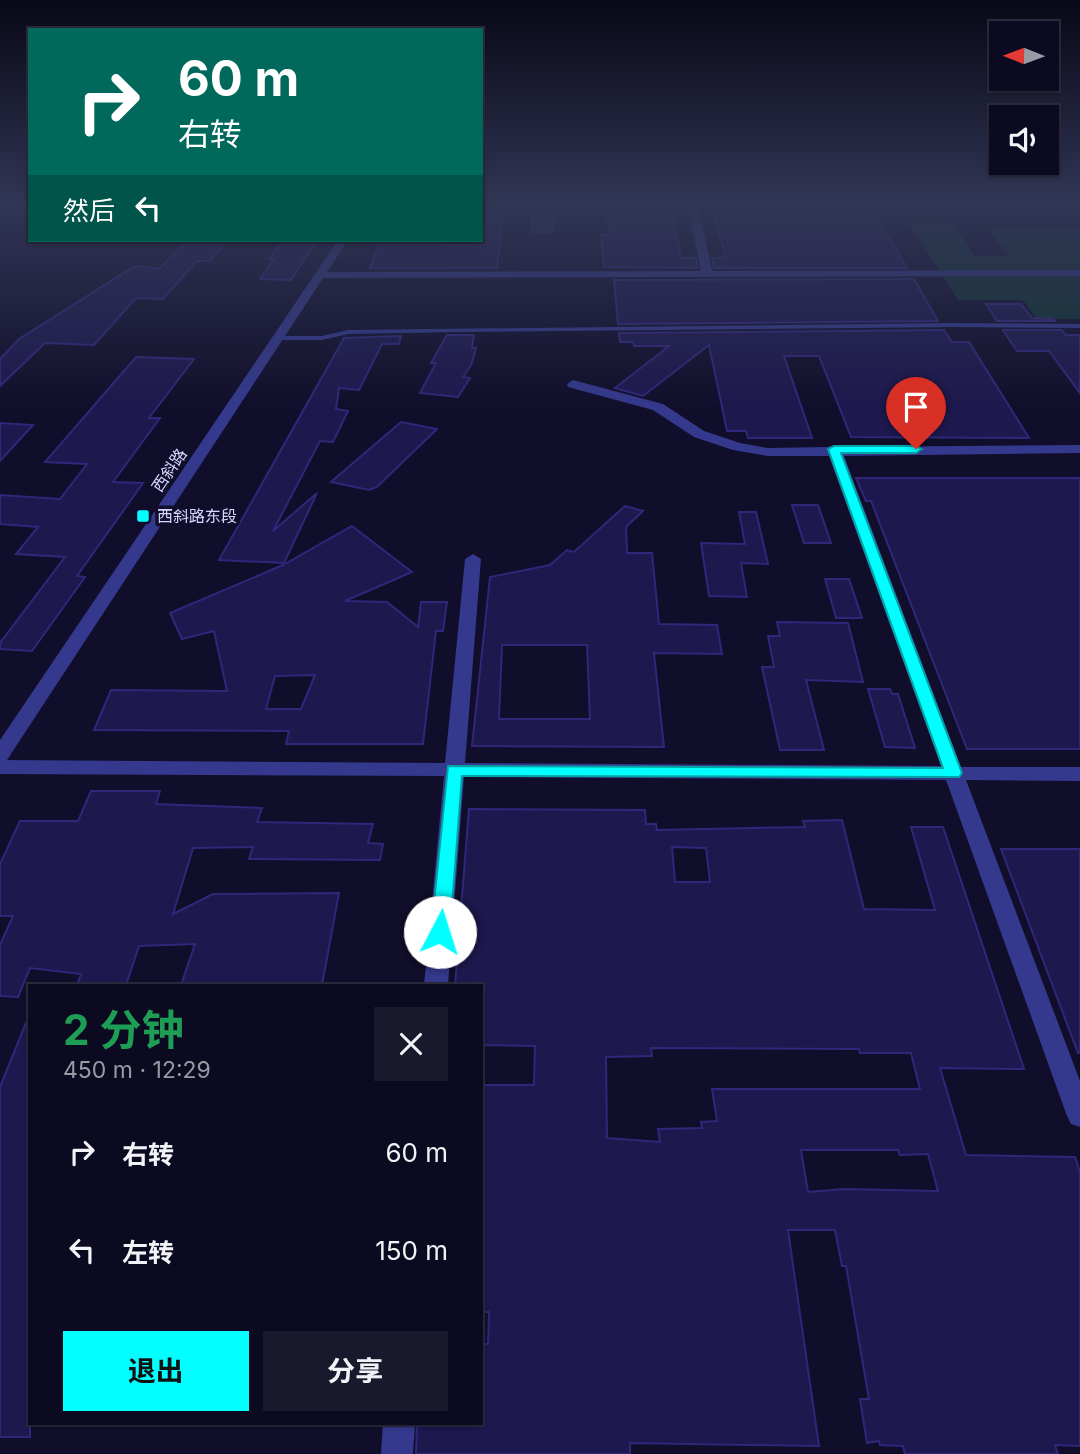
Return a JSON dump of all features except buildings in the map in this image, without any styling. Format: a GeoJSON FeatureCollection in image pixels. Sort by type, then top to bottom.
{"type":"FeatureCollection","features":[{"type":"Feature","properties":{"kind":"street"},"geometry":{"type":"LineString","coordinates":[[320,275],[468,274]]}},
{"type":"Feature","properties":{"kind":"street","name":"西斜路"},"geometry":{"type":"LineString","coordinates":[[0,755],[320,275]]}},
{"type":"Feature","properties":{"kind":"street"},"geometry":{"type":"LineString","coordinates":[[573,384],[658,407],[699,434],[738,447],[768,452],[834,449],[1080,449]]}},
{"type":"Feature","properties":{"kind":"street"},"geometry":{"type":"LineString","coordinates":[[834,449],[1080,1116]]}},
{"type":"Feature","properties":{"kind":"street"},"geometry":{"type":"LineString","coordinates":[[436,984],[473,559]]}},
{"type":"Feature","properties":{"kind":"street"},"geometry":{"type":"LineString","coordinates":[[0,767],[1080,774]]}},
{"type":"Feature","properties":{"kind":"street"},"geometry":{"type":"LineString","coordinates":[[397,1454],[399,1425]]}},
{"type":"Feature","properties":{"kind":"lane"},"geometry":{"type":"LineString","coordinates":[[279,338],[322,338],[348,332],[431,330],[951,324],[1080,327]]}},
{"type":"Feature","properties":{"kind":"green space"},"geometry":{"type":"Polygon","coordinates":[[[941,274],[1080,274],[1080,319],[1037,319],[1023,300],[958,300],[941,274]]]}},
{"type":"Feature","properties":{"kind":"place","name":"西斜路东段"},"geometry":{"type":"Point","coordinates":[143,516]}},
{"type":"Feature","properties":{"kind":"route"},"geometry":{"type":"LineString","coordinates":[[440,932],[454,770],[954,773],[834,449],[916,449]]}}]}
